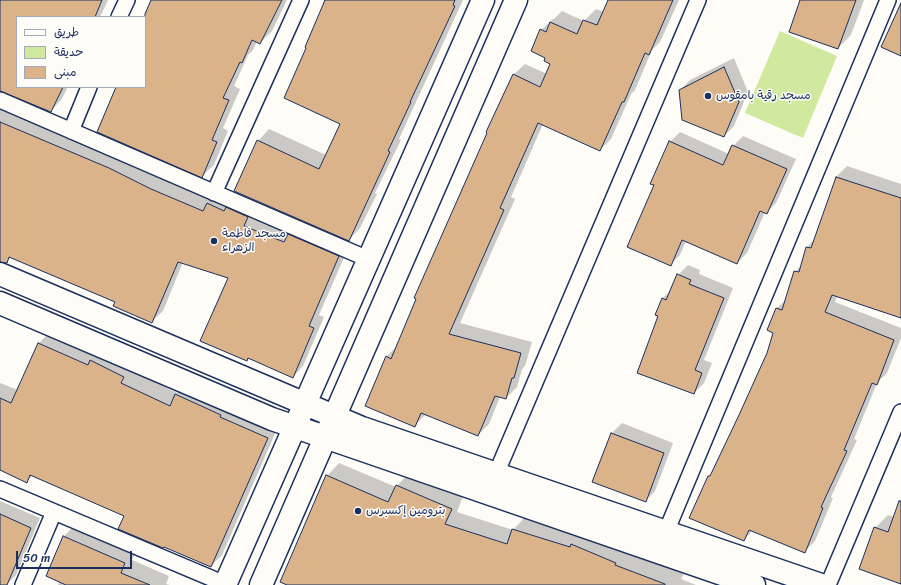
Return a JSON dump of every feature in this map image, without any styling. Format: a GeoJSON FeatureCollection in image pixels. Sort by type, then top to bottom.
{"type":"FeatureCollection","features":[{"type":"Feature","properties":{"kind":"street"},"geometry":{"type":"LineString","coordinates":[[120,16],[127,0]]}},
{"type":"Feature","properties":{"kind":"street"},"geometry":{"type":"LineString","coordinates":[[214,193],[301,0]]}},
{"type":"Feature","properties":{"kind":"street"},"geometry":{"type":"LineString","coordinates":[[0,489],[225,585],[483,0]]}},
{"type":"Feature","properties":{"kind":"street"},"geometry":{"type":"LineString","coordinates":[[261,585],[516,0]]}},
{"type":"Feature","properties":{"kind":"street"},"geometry":{"type":"LineString","coordinates":[[496,474],[698,0]]}},
{"type":"Feature","properties":{"kind":"street"},"geometry":{"type":"LineString","coordinates":[[666,532],[888,0]]}},
{"type":"Feature","properties":{"kind":"street"},"geometry":{"type":"LineString","coordinates":[[71,131],[89,88]]}},
{"type":"Feature","properties":{"kind":"street"},"geometry":{"type":"LineString","coordinates":[[0,100],[368,259]]}},
{"type":"Feature","properties":{"kind":"street"},"geometry":{"type":"LineString","coordinates":[[0,274],[304,405],[362,428],[821,585]]}},
{"type":"Feature","properties":{"kind":"street"},"geometry":{"type":"LineString","coordinates":[[0,303],[272,420],[754,585]]}},
{"type":"Feature","properties":{"kind":"street"},"geometry":{"type":"LineString","coordinates":[[828,585],[901,412]]}},
{"type":"Feature","properties":{"kind":"street"},"geometry":{"type":"LineString","coordinates":[[23,585],[54,512]]}},
{"type":"Feature","properties":{"kind":"green space"},"geometry":{"type":"Polygon","coordinates":[[[780,31],[837,56],[803,138],[745,113],[780,31]]]}},
{"type":"Feature","properties":{"kind":"building"},"geometry":{"type":"Polygon","coordinates":[[[0,0],[102,0],[95,16],[16,16],[16,88],[63,88],[51,112],[0,91],[0,0]]]}},
{"type":"Feature","properties":{"kind":"building"},"geometry":{"type":"Polygon","coordinates":[[[151,0],[282,0],[260,44],[252,40],[242,63],[240,62],[223,98],[229,100],[212,140],[217,142],[202,178],[97,132],[116,88],[146,88],[145,14],[151,0]]]}},
{"type":"Feature","properties":{"kind":"building"},"geometry":{"type":"Polygon","coordinates":[[[325,0],[455,0],[453,5],[455,6],[410,102],[388,151],[390,152],[349,241],[234,191],[257,140],[319,169],[340,124],[284,98],[325,0]]]}},
{"type":"Feature","properties":{"kind":"building"},"geometry":{"type":"Polygon","coordinates":[[[608,0],[673,0],[649,55],[645,53],[624,102],[622,102],[600,151],[538,123],[500,208],[504,210],[449,334],[521,353],[506,399],[495,396],[478,436],[421,413],[415,427],[365,406],[386,356],[391,359],[416,299],[414,298],[487,133],[486,132],[513,74],[540,87],[550,64],[544,61],[545,58],[531,51],[540,29],[546,32],[550,22],[577,34],[583,20],[597,25],[608,0]]]}},
{"type":"Feature","properties":{"kind":"building"},"geometry":{"type":"Polygon","coordinates":[[[800,0],[856,0],[838,49],[789,32],[800,0]]]}},
{"type":"Feature","properties":{"kind":"building"},"geometry":{"type":"Polygon","coordinates":[[[901,3],[901,56],[881,47],[901,3]]]}},
{"type":"Feature","properties":{"kind":"building","name":"مسجد رقية بامقوس"},"geometry":{"type":"Polygon","coordinates":[[[724,67],[739,102],[724,137],[682,120],[679,90],[724,67]]]}},
{"type":"Feature","properties":{"kind":"building"},"geometry":{"type":"Polygon","coordinates":[[[0,122],[109,168],[151,189],[203,211],[207,203],[224,211],[226,207],[248,217],[244,226],[284,242],[288,234],[339,256],[309,326],[314,328],[293,378],[248,358],[247,361],[200,341],[228,278],[178,262],[152,323],[113,306],[115,302],[9,257],[7,263],[0,262],[0,122]]]}},
{"type":"Feature","properties":{"kind":"building"},"geometry":{"type":"Polygon","coordinates":[[[669,141],[723,165],[732,145],[787,169],[767,214],[760,211],[737,264],[682,240],[671,266],[627,247],[654,185],[650,184],[669,141]]]}},
{"type":"Feature","properties":{"kind":"building"},"geometry":{"type":"Polygon","coordinates":[[[836,177],[901,198],[901,318],[832,295],[825,312],[894,340],[877,385],[872,383],[844,450],[847,451],[821,507],[823,508],[805,553],[749,530],[744,541],[689,518],[767,353],[773,333],[767,330],[776,308],[782,310],[794,271],[799,272],[806,247],[811,248],[836,177]]]}},
{"type":"Feature","properties":{"kind":"building"},"geometry":{"type":"Polygon","coordinates":[[[677,274],[691,280],[689,284],[724,298],[695,370],[702,373],[694,394],[637,373],[658,316],[655,315],[662,298],[666,300],[677,274]]]}},
{"type":"Feature","properties":{"kind":"building"},"geometry":{"type":"Polygon","coordinates":[[[38,343],[88,365],[90,360],[124,377],[121,383],[170,406],[175,394],[221,415],[220,417],[268,438],[211,567],[118,529],[124,516],[30,475],[27,483],[0,470],[0,398],[11,403],[38,343]]]}},
{"type":"Feature","properties":{"kind":"building"},"geometry":{"type":"Polygon","coordinates":[[[611,433],[664,453],[646,502],[592,482],[611,433]]]}},
{"type":"Feature","properties":{"kind":"building"},"geometry":{"type":"Polygon","coordinates":[[[326,475],[388,502],[396,485],[452,509],[445,524],[507,544],[512,529],[570,547],[571,544],[616,563],[615,565],[665,585],[287,585],[280,582],[326,475]]]}},
{"type":"Feature","properties":{"kind":"building"},"geometry":{"type":"Polygon","coordinates":[[[899,501],[901,501],[901,584],[859,569],[874,527],[888,532],[899,501]]]}},
{"type":"Feature","properties":{"kind":"building"},"geometry":{"type":"Polygon","coordinates":[[[0,514],[31,528],[7,585],[0,585],[0,514]]]}},
{"type":"Feature","properties":{"kind":"building"},"geometry":{"type":"Polygon","coordinates":[[[63,536],[125,563],[121,573],[150,585],[66,585],[46,576],[63,536]]]}},
{"type":"Feature","properties":{"kind":"place","name":"مسجد رقية بامقوس"},"geometry":{"type":"Point","coordinates":[708,96]}},
{"type":"Feature","properties":{"kind":"place","name":"مسجد فاطمة الزهراء"},"geometry":{"type":"Point","coordinates":[214,241]}},
{"type":"Feature","properties":{"kind":"place","name":"بترومين إكسبرس"},"geometry":{"type":"Point","coordinates":[358,511]}}]}
